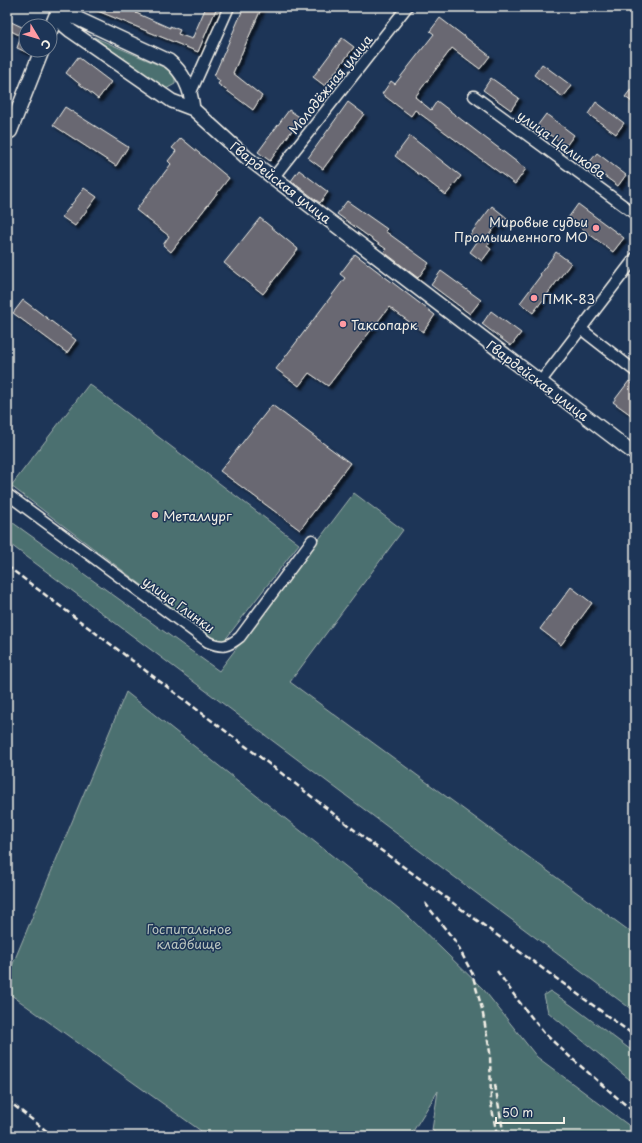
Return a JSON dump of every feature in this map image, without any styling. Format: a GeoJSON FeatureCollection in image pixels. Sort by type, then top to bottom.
{"type":"FeatureCollection","features":[{"type":"Feature","properties":{"kind":"main road"},"geometry":{"type":"LineString","coordinates":[[54,18],[57,8]]}},
{"type":"Feature","properties":{"kind":"main road"},"geometry":{"type":"LineString","coordinates":[[8,133],[39,58]]}},
{"type":"Feature","properties":{"kind":"street"},"geometry":{"type":"LineString","coordinates":[[191,92],[229,7]]}},
{"type":"Feature","properties":{"kind":"street","name":"Молодёжная улица"},"geometry":{"type":"LineString","coordinates":[[273,178],[407,7]]}},
{"type":"Feature","properties":{"kind":"street"},"geometry":{"type":"LineString","coordinates":[[57,8],[169,61],[177,67],[184,78],[191,92],[193,109]]}},
{"type":"Feature","properties":{"kind":"street","name":"Гвардейская улица"},"geometry":{"type":"LineString","coordinates":[[57,8],[65,26],[71,31],[172,101],[193,109],[273,178],[635,454]]}},
{"type":"Feature","properties":{"kind":"street","name":"улица Цаликова"},"geometry":{"type":"LineString","coordinates":[[474,96],[635,214]]}},
{"type":"Feature","properties":{"kind":"street"},"geometry":{"type":"LineString","coordinates":[[541,381],[635,258]]}},
{"type":"Feature","properties":{"kind":"street"},"geometry":{"type":"LineString","coordinates":[[581,329],[635,371]]}},
{"type":"Feature","properties":{"kind":"street"},"geometry":{"type":"LineString","coordinates":[[7,507],[10,496]]}},
{"type":"Feature","properties":{"kind":"street","name":"улица Глинки"},"geometry":{"type":"LineString","coordinates":[[10,496],[208,642],[218,646],[225,646],[233,643],[240,637],[312,540]]}},
{"type":"Feature","properties":{"kind":"green space"},"geometry":{"type":"Polygon","coordinates":[[[94,37],[175,72],[175,84],[164,90],[94,37]]]}},
{"type":"Feature","properties":{"kind":"green space","name":"Металлург"},"geometry":{"type":"Polygon","coordinates":[[[89,384],[299,544],[221,645],[11,486],[89,384]]]}},
{"type":"Feature","properties":{"kind":"green space"},"geometry":{"type":"Polygon","coordinates":[[[354,493],[403,530],[290,682],[635,935],[635,1012],[7,542],[7,524],[9,520],[219,671],[354,493]]]}},
{"type":"Feature","properties":{"kind":"green space","name":"Госпитальное кладбище"},"geometry":{"type":"Polygon","coordinates":[[[126,692],[408,916],[484,990],[537,1057],[635,1130],[635,1136],[439,1136],[432,1130],[438,1091],[410,1136],[208,1136],[7,992],[7,978],[126,692]]]}},
{"type":"Feature","properties":{"kind":"green space"},"geometry":{"type":"Polygon","coordinates":[[[550,991],[635,1053],[635,1084],[548,1012],[544,995],[550,991]]]}},
{"type":"Feature","properties":{"kind":"building"},"geometry":{"type":"Polygon","coordinates":[[[88,7],[119,7],[126,10],[127,7],[131,7],[138,10],[136,13],[170,28],[170,26],[180,30],[178,34],[192,39],[206,7],[217,7],[198,52],[88,7]]]}},
{"type":"Feature","properties":{"kind":"building"},"geometry":{"type":"Polygon","coordinates":[[[244,7],[262,7],[233,73],[262,96],[253,110],[218,84],[220,81],[214,76],[244,7]]]}},
{"type":"Feature","properties":{"kind":"building"},"geometry":{"type":"Polygon","coordinates":[[[440,18],[490,56],[480,69],[452,48],[415,97],[431,110],[437,101],[526,169],[515,184],[415,110],[411,116],[382,94],[391,81],[395,84],[434,34],[430,31],[440,18]]]}},
{"type":"Feature","properties":{"kind":"building"},"geometry":{"type":"Polygon","coordinates":[[[7,20],[18,25],[18,34],[7,29],[7,20]]]}},
{"type":"Feature","properties":{"kind":"building"},"geometry":{"type":"Polygon","coordinates":[[[342,38],[354,47],[325,86],[313,77],[342,38]]]}},
{"type":"Feature","properties":{"kind":"building"},"geometry":{"type":"Polygon","coordinates":[[[78,57],[111,82],[98,99],[66,73],[78,57]]]}},
{"type":"Feature","properties":{"kind":"building"},"geometry":{"type":"Polygon","coordinates":[[[542,64],[572,86],[563,97],[534,75],[542,64]]]}},
{"type":"Feature","properties":{"kind":"building"},"geometry":{"type":"Polygon","coordinates":[[[491,78],[519,98],[511,110],[483,90],[491,78]]]}},
{"type":"Feature","properties":{"kind":"building"},"geometry":{"type":"Polygon","coordinates":[[[635,84],[635,104],[625,97],[635,84]]]}},
{"type":"Feature","properties":{"kind":"building"},"geometry":{"type":"Polygon","coordinates":[[[348,102],[364,114],[323,169],[308,158],[348,102]]]}},
{"type":"Feature","properties":{"kind":"building"},"geometry":{"type":"Polygon","coordinates":[[[596,102],[624,123],[616,134],[588,114],[596,102]]]}},
{"type":"Feature","properties":{"kind":"building"},"geometry":{"type":"Polygon","coordinates":[[[65,107],[128,147],[116,166],[53,125],[65,107]]]}},
{"type":"Feature","properties":{"kind":"building"},"geometry":{"type":"Polygon","coordinates":[[[289,110],[301,118],[270,161],[258,152],[289,110]]]}},
{"type":"Feature","properties":{"kind":"building"},"geometry":{"type":"Polygon","coordinates":[[[546,114],[574,135],[566,146],[537,126],[546,114]]]}},
{"type":"Feature","properties":{"kind":"building"},"geometry":{"type":"Polygon","coordinates":[[[410,136],[461,176],[446,195],[395,156],[410,136]]]}},
{"type":"Feature","properties":{"kind":"building"},"geometry":{"type":"Polygon","coordinates":[[[181,138],[229,178],[171,252],[163,245],[169,236],[136,210],[171,164],[168,161],[176,151],[172,148],[181,138]]]}},
{"type":"Feature","properties":{"kind":"building"},"geometry":{"type":"Polygon","coordinates":[[[597,153],[626,175],[618,186],[588,164],[597,153]]]}},
{"type":"Feature","properties":{"kind":"building"},"geometry":{"type":"Polygon","coordinates":[[[299,170],[328,192],[320,203],[291,181],[299,170]]]}},
{"type":"Feature","properties":{"kind":"building"},"geometry":{"type":"Polygon","coordinates":[[[84,188],[97,197],[75,226],[62,217],[84,188]]]}},
{"type":"Feature","properties":{"kind":"building"},"geometry":{"type":"Polygon","coordinates":[[[347,201],[387,229],[385,231],[429,263],[418,278],[384,252],[386,249],[337,214],[347,201]]]}},
{"type":"Feature","properties":{"kind":"building","name":"Мировые судьи Промышленного МО"},"geometry":{"type":"Polygon","coordinates":[[[578,204],[624,238],[613,252],[568,218],[578,204]]]}},
{"type":"Feature","properties":{"kind":"building"},"geometry":{"type":"Polygon","coordinates":[[[492,206],[507,218],[500,227],[497,225],[488,236],[492,239],[487,246],[491,249],[482,261],[470,252],[477,242],[469,236],[492,206]]]}},
{"type":"Feature","properties":{"kind":"building"},"geometry":{"type":"Polygon","coordinates":[[[260,218],[298,249],[263,294],[224,263],[260,218]]]}},
{"type":"Feature","properties":{"kind":"building"},"geometry":{"type":"Polygon","coordinates":[[[556,252],[571,263],[533,313],[520,303],[556,252]]]}},
{"type":"Feature","properties":{"kind":"building","name":"Таксопарк"},"geometry":{"type":"Polygon","coordinates":[[[355,254],[435,315],[423,332],[389,307],[328,386],[309,373],[299,386],[276,369],[345,278],[340,274],[355,254]]]}},
{"type":"Feature","properties":{"kind":"building"},"geometry":{"type":"Polygon","coordinates":[[[441,271],[481,300],[470,314],[431,285],[441,271]]]}},
{"type":"Feature","properties":{"kind":"building"},"geometry":{"type":"Polygon","coordinates":[[[23,300],[76,340],[67,353],[13,313],[23,300]]]}},
{"type":"Feature","properties":{"kind":"building"},"geometry":{"type":"Polygon","coordinates":[[[491,311],[521,333],[511,346],[482,324],[491,311]]]}},
{"type":"Feature","properties":{"kind":"building"},"geometry":{"type":"Polygon","coordinates":[[[629,381],[635,386],[635,409],[631,415],[613,402],[629,381]]]}},
{"type":"Feature","properties":{"kind":"building"},"geometry":{"type":"Polygon","coordinates":[[[272,405],[350,463],[300,530],[220,471],[272,405]]]}},
{"type":"Feature","properties":{"kind":"building"},"geometry":{"type":"Polygon","coordinates":[[[571,587],[592,603],[561,645],[540,629],[571,587]]]}},
{"type":"Feature","properties":{"kind":"railway"},"geometry":{"type":"LineString","coordinates":[[7,566],[293,782],[371,843],[635,1036]]}},
{"type":"Feature","properties":{"kind":"railway"},"geometry":{"type":"LineString","coordinates":[[425,903],[455,941],[472,973],[482,1009],[490,1052],[491,1103],[497,1136]]}},
{"type":"Feature","properties":{"kind":"railway"},"geometry":{"type":"LineString","coordinates":[[497,971],[544,1033],[635,1113]]}},
{"type":"Feature","properties":{"kind":"railway"},"geometry":{"type":"LineString","coordinates":[[495,1085],[504,1136]]}},
{"type":"Feature","properties":{"kind":"railway"},"geometry":{"type":"LineString","coordinates":[[7,1100],[53,1136]]}},
{"type":"Feature","properties":{"kind":"place","name":"Мировые судьи Промышленного МО"},"geometry":{"type":"Point","coordinates":[596,228]}},
{"type":"Feature","properties":{"kind":"place","name":"ПМК-83"},"geometry":{"type":"Point","coordinates":[534,298]}},
{"type":"Feature","properties":{"kind":"place","name":"Таксопарк"},"geometry":{"type":"Point","coordinates":[343,324]}},
{"type":"Feature","properties":{"kind":"place","name":"Металлург"},"geometry":{"type":"Point","coordinates":[155,515]}}]}
